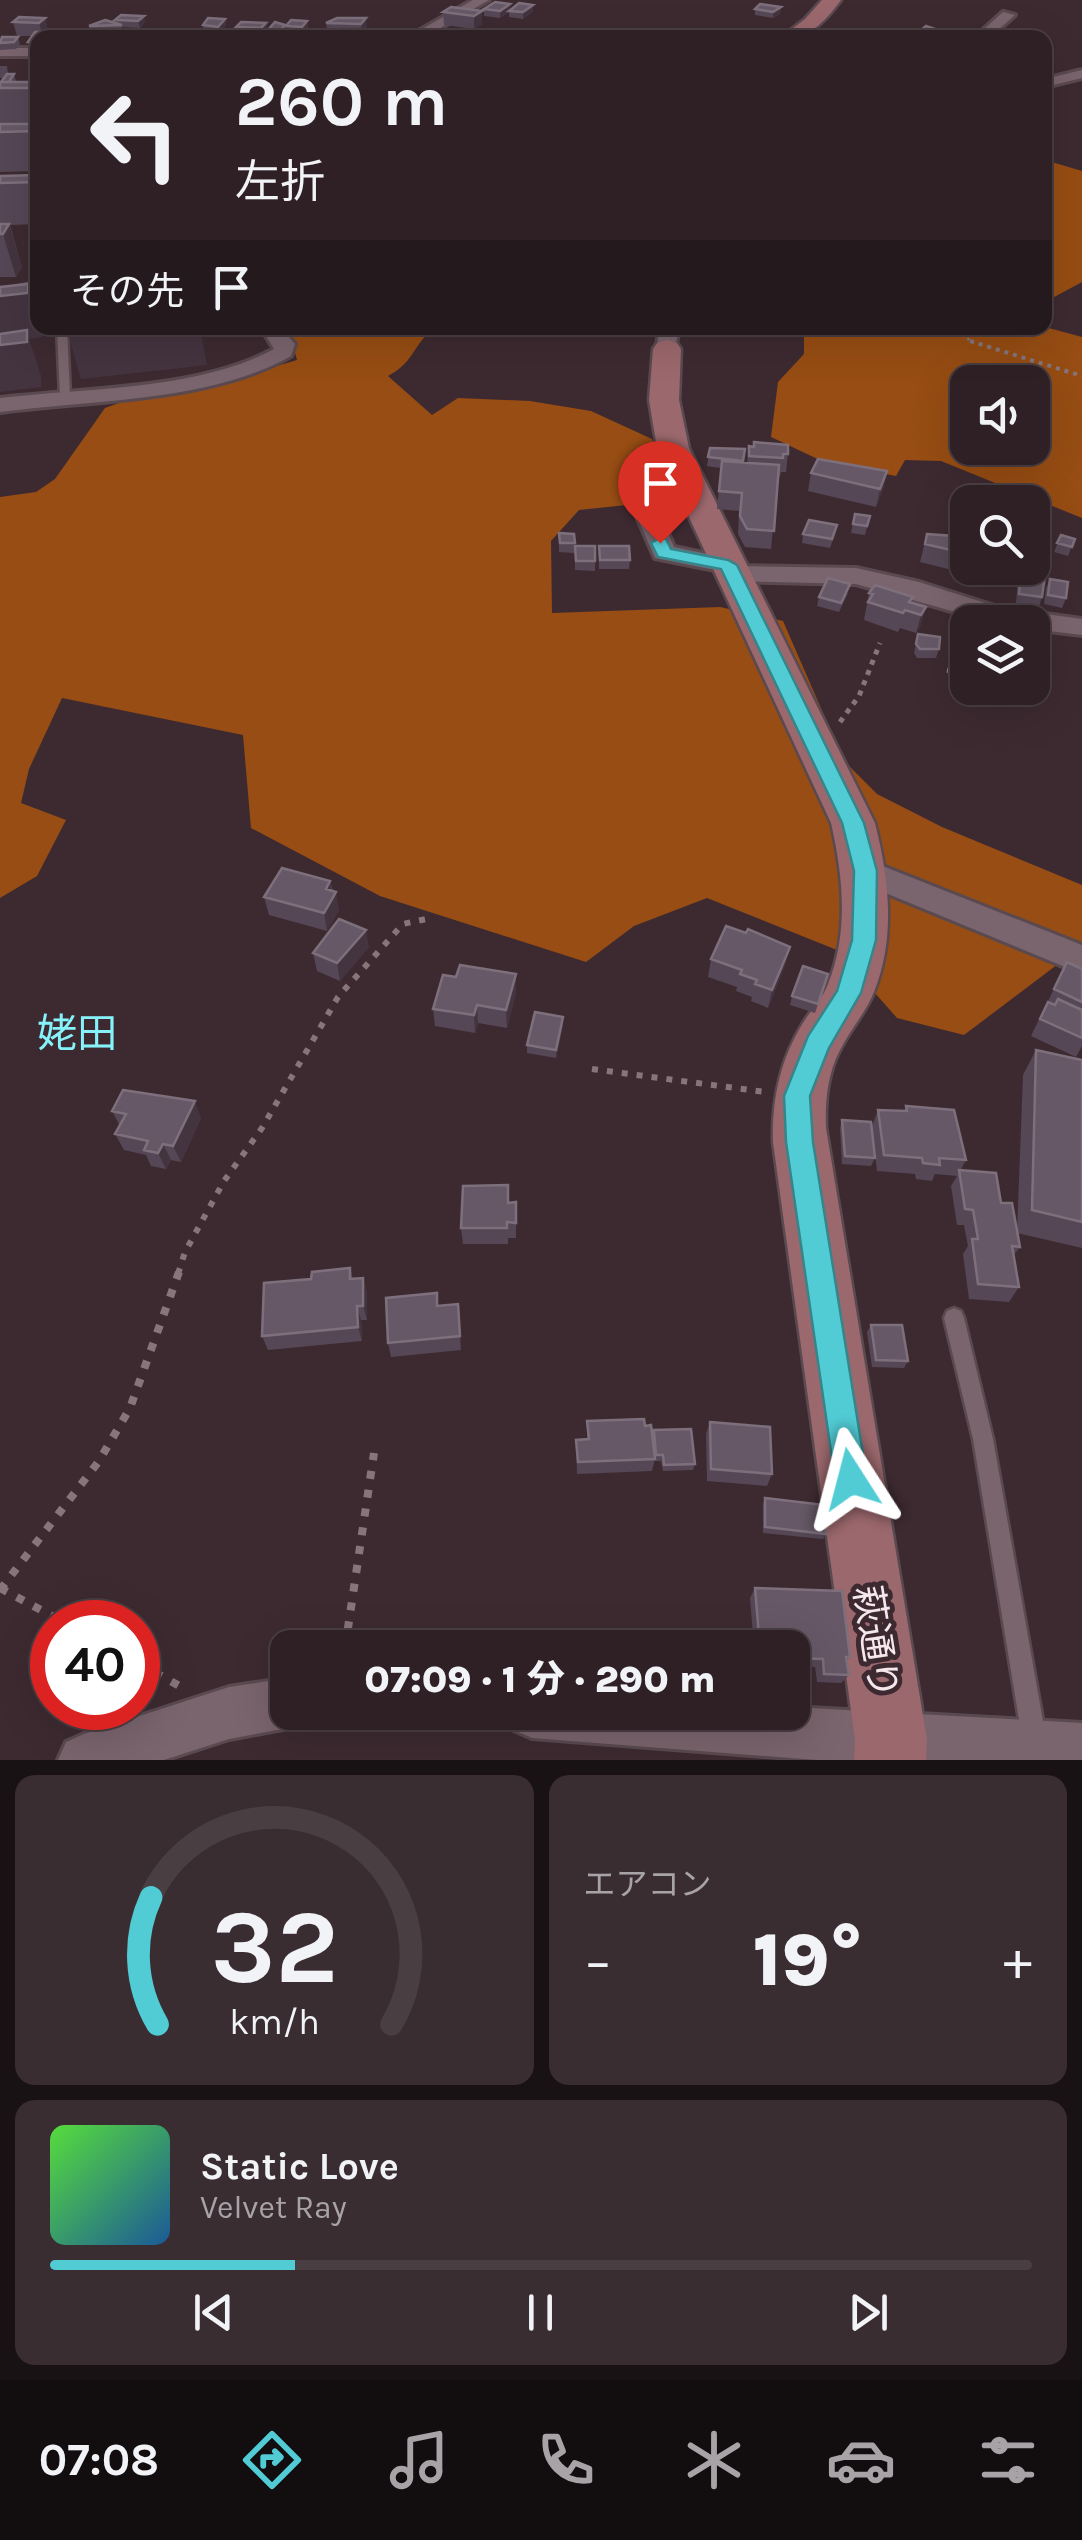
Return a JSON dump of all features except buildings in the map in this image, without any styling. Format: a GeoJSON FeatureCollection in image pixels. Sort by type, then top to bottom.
{"type":"FeatureCollection","features":[{"type":"Feature","properties":{"kind":"street"},"geometry":{"type":"LineString","coordinates":[[427,30],[483,0]]}},
{"type":"Feature","properties":{"kind":"street"},"geometry":{"type":"LineString","coordinates":[[801,30],[832,0]]}},
{"type":"Feature","properties":{"kind":"street"},"geometry":{"type":"LineString","coordinates":[[990,30],[1008,15]]}},
{"type":"Feature","properties":{"kind":"street"},"geometry":{"type":"LineString","coordinates":[[0,52],[30,52]]}},
{"type":"Feature","properties":{"kind":"street"},"geometry":{"type":"LineString","coordinates":[[1052,66],[1081,74]]}},
{"type":"Feature","properties":{"kind":"street"},"geometry":{"type":"LineString","coordinates":[[1052,82],[1081,74]]}},
{"type":"Feature","properties":{"kind":"street"},"geometry":{"type":"LineString","coordinates":[[0,298],[30,292]]}},
{"type":"Feature","properties":{"kind":"street"},"geometry":{"type":"LineString","coordinates":[[0,405],[149,388],[267,364],[284,352],[285,344],[277,335]]}},
{"type":"Feature","properties":{"kind":"street","name":"萩通り"},"geometry":{"type":"LineString","coordinates":[[668,338],[664,400],[673,448],[853,823],[865,871],[864,940],[849,993],[817,1044],[797,1096],[800,1142],[891,1750]]}},
{"type":"Feature","properties":{"kind":"street"},"geometry":{"type":"LineString","coordinates":[[730,569],[856,576],[998,616],[1082,627]]}},
{"type":"Feature","properties":{"kind":"street"},"geometry":{"type":"LineString","coordinates":[[865,871],[1082,960]]}},
{"type":"Feature","properties":{"kind":"street"},"geometry":{"type":"LineString","coordinates":[[84,1760],[229,1713],[270,1706]]}},
{"type":"Feature","properties":{"kind":"street"},"geometry":{"type":"LineString","coordinates":[[702,1730],[891,1750],[1059,1748]]}},
{"type":"Feature","properties":{"kind":"lane"},"geometry":{"type":"LineString","coordinates":[[62,335],[65,396]]}},
{"type":"Feature","properties":{"kind":"lane"},"geometry":{"type":"LineString","coordinates":[[954,1318],[1059,1748]]}},
{"type":"Feature","properties":{"kind":"path"},"geometry":{"type":"LineString","coordinates":[[434,26],[474,30]]}},
{"type":"Feature","properties":{"kind":"path"},"geometry":{"type":"LineString","coordinates":[[962,335],[978,346],[1082,376]]}},
{"type":"Feature","properties":{"kind":"path"},"geometry":{"type":"LineString","coordinates":[[810,735],[854,711],[864,675],[880,643]]}},
{"type":"Feature","properties":{"kind":"path"},"geometry":{"type":"LineString","coordinates":[[30,1605],[0,1589],[98,1461],[130,1408],[152,1356],[185,1252],[224,1181],[262,1128],[338,997],[403,924],[426,919]]}},
{"type":"Feature","properties":{"kind":"path"},"geometry":{"type":"LineString","coordinates":[[592,1069],[797,1096]]}},
{"type":"Feature","properties":{"kind":"path"},"geometry":{"type":"LineString","coordinates":[[347,1630],[374,1452]]}},
{"type":"Feature","properties":{"kind":"shaded area"},"geometry":{"type":"Polygon","coordinates":[[[1052,162],[1082,171],[1082,282],[1052,298],[1052,162]]]}},
{"type":"Feature","properties":{"kind":"shaded area"},"geometry":{"type":"Polygon","coordinates":[[[1052,329],[1082,337],[1082,518],[1050,505],[1050,485],[1000,485],[951,465],[1050,465],[1050,365],[950,365],[950,465],[905,460],[896,476],[824,462],[771,437],[778,382],[804,354],[804,335],[1052,335],[1052,329]]]}},
{"type":"Feature","properties":{"kind":"shaded area"},"geometry":{"type":"Polygon","coordinates":[[[290,335],[427,335],[407,361],[388,376],[432,415],[458,398],[530,401],[591,411],[652,439],[661,464],[636,504],[579,510],[551,541],[552,613],[720,607],[783,621],[844,761],[877,794],[942,827],[1082,885],[1082,946],[964,1035],[897,1018],[837,950],[707,898],[634,926],[586,962],[380,896],[251,828],[243,735],[62,698],[29,769],[21,803],[66,820],[37,876],[0,898],[0,497],[36,492],[55,479],[105,408],[152,391],[253,373],[297,360],[290,335]]]}},
{"type":"Feature","properties":{"kind":"district","name":"姥田"},"geometry":{"type":"Point","coordinates":[77,1033]}},
{"type":"Feature","properties":{"kind":"route"},"geometry":{"type":"LineString","coordinates":[[660,543],[664,553],[728,565],[853,823],[865,871],[864,940],[849,993],[817,1044],[797,1096],[800,1142],[851,1479]]}}]}
